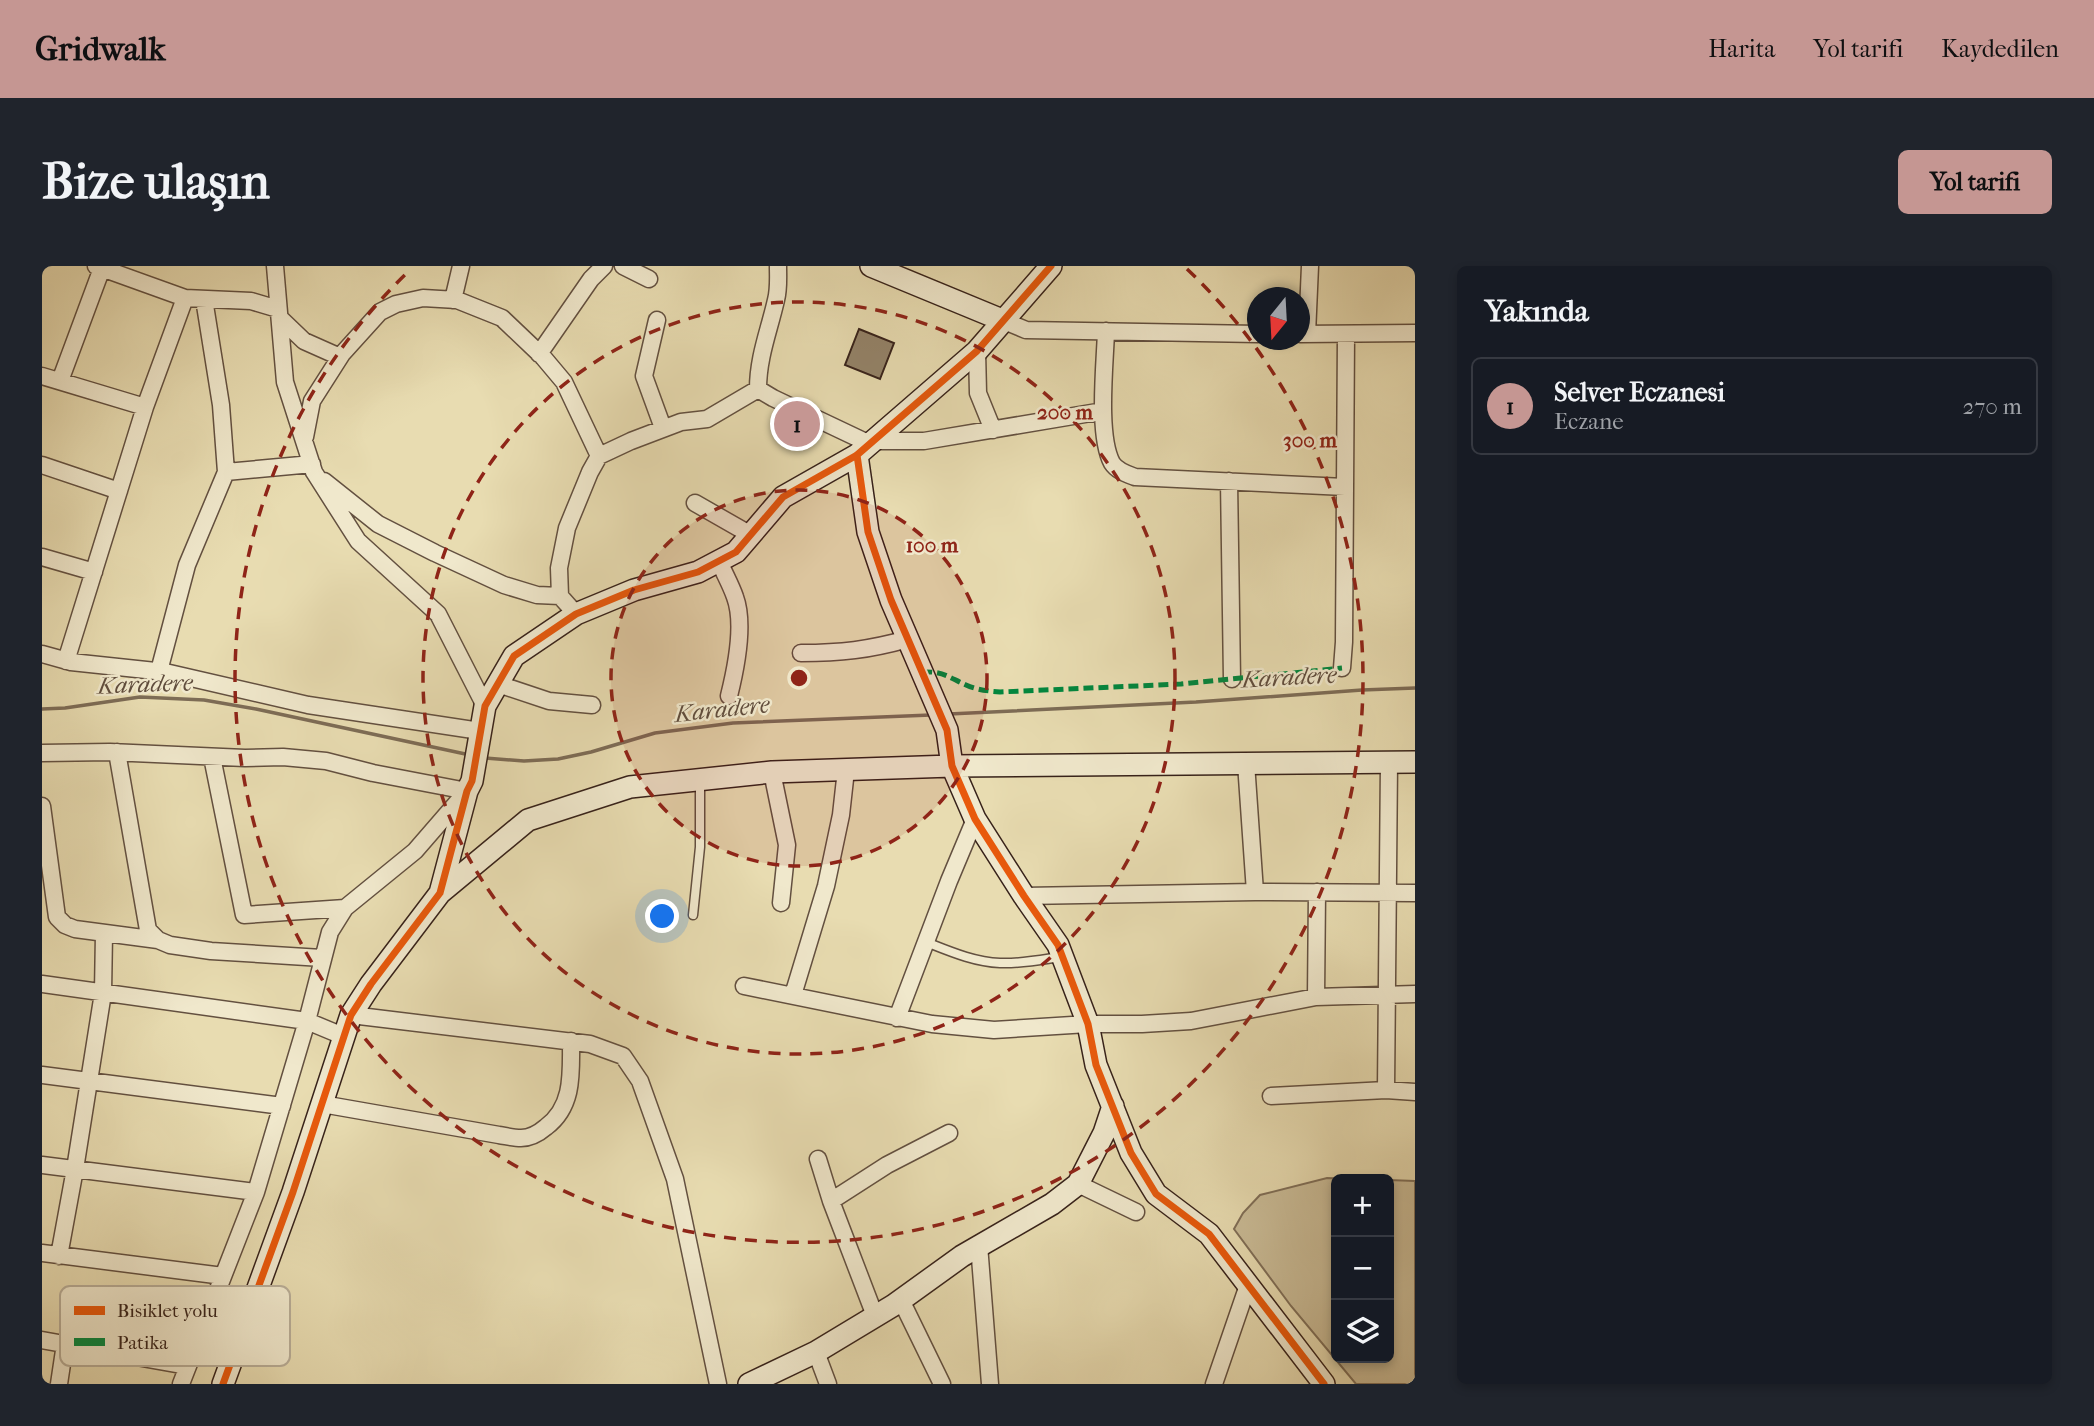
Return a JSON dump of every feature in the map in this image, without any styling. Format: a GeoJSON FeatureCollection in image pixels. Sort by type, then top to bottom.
{"type":"FeatureCollection","features":[{"type":"Feature","properties":{"kind":"street"},"geometry":{"type":"LineString","coordinates":[[275,266],[285,382],[313,468],[358,541],[438,614],[485,706]]}},
{"type":"Feature","properties":{"kind":"street"},"geometry":{"type":"LineString","coordinates":[[453,300],[461,266]]}},
{"type":"Feature","properties":{"kind":"street"},"geometry":{"type":"LineString","coordinates":[[539,354],[591,279],[604,266]]}},
{"type":"Feature","properties":{"kind":"street"},"geometry":{"type":"LineString","coordinates":[[623,266],[649,279]]}},
{"type":"Feature","properties":{"kind":"street"},"geometry":{"type":"LineString","coordinates":[[758,389],[761,353],[777,297],[778,266]]}},
{"type":"Feature","properties":{"kind":"street"},"geometry":{"type":"LineString","coordinates":[[870,266],[1026,330],[1247,334]]}},
{"type":"Feature","properties":{"kind":"street"},"geometry":{"type":"LineString","coordinates":[[440,893],[470,786],[485,706],[514,656],[576,614],[634,590],[698,572],[736,552],[783,497],[867,447],[977,351],[1051,266]]}},
{"type":"Feature","properties":{"kind":"street"},"geometry":{"type":"LineString","coordinates":[[1308,287],[1310,266]]}},
{"type":"Feature","properties":{"kind":"street"},"geometry":{"type":"LineString","coordinates":[[60,381],[99,267],[185,298],[251,300],[279,313],[304,341],[340,357]]}},
{"type":"Feature","properties":{"kind":"street"},"geometry":{"type":"LineString","coordinates":[[66,661],[145,407],[185,298]]}},
{"type":"Feature","properties":{"kind":"street"},"geometry":{"type":"LineString","coordinates":[[305,440],[312,401],[340,357],[380,312],[396,304],[423,298],[453,300],[502,318],[564,382],[599,456]]}},
{"type":"Feature","properties":{"kind":"street"},"geometry":{"type":"LineString","coordinates":[[159,671],[187,565],[226,472],[221,405],[204,299]]}},
{"type":"Feature","properties":{"kind":"street"},"geometry":{"type":"LineString","coordinates":[[657,320],[644,376],[663,428]]}},
{"type":"Feature","properties":{"kind":"street"},"geometry":{"type":"LineString","coordinates":[[1106,331],[1102,411],[1108,449],[1113,464],[1122,473],[1135,477],[1345,487]]}},
{"type":"Feature","properties":{"kind":"street"},"geometry":{"type":"LineString","coordinates":[[1310,334],[1415,331]]}},
{"type":"Feature","properties":{"kind":"street"},"geometry":{"type":"LineString","coordinates":[[1342,668],[1346,334]]}},
{"type":"Feature","properties":{"kind":"street"},"geometry":{"type":"LineString","coordinates":[[977,351],[978,393],[993,430]]}},
{"type":"Feature","properties":{"kind":"street"},"geometry":{"type":"LineString","coordinates":[[42,376],[145,407]]}},
{"type":"Feature","properties":{"kind":"street"},"geometry":{"type":"LineString","coordinates":[[576,614],[560,596],[559,568],[567,528],[599,456],[663,428],[681,422],[707,419],[758,389]]}},
{"type":"Feature","properties":{"kind":"street"},"geometry":{"type":"LineString","coordinates":[[758,389],[867,447],[924,441],[1102,411]]}},
{"type":"Feature","properties":{"kind":"street"},"geometry":{"type":"LineString","coordinates":[[867,447],[868,532],[891,600],[947,730],[952,766],[975,819],[1058,945],[1088,1024],[1096,1065],[1131,1153],[1156,1194],[1209,1234],[1324,1384]]}},
{"type":"Feature","properties":{"kind":"street"},"geometry":{"type":"LineString","coordinates":[[42,465],[119,491]]}},
{"type":"Feature","properties":{"kind":"street"},"geometry":{"type":"LineString","coordinates":[[226,472],[313,468],[379,524],[504,585],[537,595],[560,596]]}},
{"type":"Feature","properties":{"kind":"street"},"geometry":{"type":"LineString","coordinates":[[1229,481],[1232,679]]}},
{"type":"Feature","properties":{"kind":"street"},"geometry":{"type":"LineString","coordinates":[[695,503],[751,535]]}},
{"type":"Feature","properties":{"kind":"street"},"geometry":{"type":"LineString","coordinates":[[42,557],[94,572]]}},
{"type":"Feature","properties":{"kind":"street"},"geometry":{"type":"LineString","coordinates":[[719,561],[736,599],[738,618],[735,671],[729,696]]}},
{"type":"Feature","properties":{"kind":"street"},"geometry":{"type":"LineString","coordinates":[[801,653],[841,653],[908,639]]}},
{"type":"Feature","properties":{"kind":"street"},"geometry":{"type":"LineString","coordinates":[[42,654],[66,661],[159,671],[308,705],[479,736]]}},
{"type":"Feature","properties":{"kind":"street"},"geometry":{"type":"LineString","coordinates":[[498,684],[549,701],[592,705]]}},
{"type":"Feature","properties":{"kind":"street"},"geometry":{"type":"LineString","coordinates":[[42,753],[117,752],[245,758],[283,757],[326,761],[373,773],[470,786]]}},
{"type":"Feature","properties":{"kind":"street"},"geometry":{"type":"LineString","coordinates":[[117,752],[148,930],[158,940]]}},
{"type":"Feature","properties":{"kind":"street"},"geometry":{"type":"LineString","coordinates":[[212,757],[244,915],[345,908]]}},
{"type":"Feature","properties":{"kind":"street"},"geometry":{"type":"LineString","coordinates":[[1386,1090],[1389,762]]}},
{"type":"Feature","properties":{"kind":"street"},"geometry":{"type":"LineString","coordinates":[[260,1286],[351,1015],[370,984],[440,893],[528,821],[630,787],[772,772],[952,766],[1415,762]]}},
{"type":"Feature","properties":{"kind":"street"},"geometry":{"type":"LineString","coordinates":[[1246,763],[1255,892]]}},
{"type":"Feature","properties":{"kind":"street"},"geometry":{"type":"LineString","coordinates":[[793,995],[827,886],[841,816],[846,770]]}},
{"type":"Feature","properties":{"kind":"street"},"geometry":{"type":"LineString","coordinates":[[772,772],[787,845],[781,903]]}},
{"type":"Feature","properties":{"kind":"street"},"geometry":{"type":"LineString","coordinates":[[219,1286],[256,1192],[330,932],[345,908],[415,851],[470,786]]}},
{"type":"Feature","properties":{"kind":"street"},"geometry":{"type":"LineString","coordinates":[[42,806],[57,917],[65,925],[75,929],[158,940],[170,945],[211,951],[322,958]]}},
{"type":"Feature","properties":{"kind":"street"},"geometry":{"type":"LineString","coordinates":[[897,1018],[948,881],[975,819]]}},
{"type":"Feature","properties":{"kind":"street"},"geometry":{"type":"LineString","coordinates":[[1024,896],[1255,892],[1415,893]]}},
{"type":"Feature","properties":{"kind":"street"},"geometry":{"type":"LineString","coordinates":[[1316,997],[1317,892]]}},
{"type":"Feature","properties":{"kind":"street"},"geometry":{"type":"LineString","coordinates":[[59,1256],[103,993],[104,933]]}},
{"type":"Feature","properties":{"kind":"street"},"geometry":{"type":"LineString","coordinates":[[42,984],[307,1020],[343,1036]]}},
{"type":"Feature","properties":{"kind":"street"},"geometry":{"type":"LineString","coordinates":[[744,986],[897,1018],[994,1030],[1191,1021],[1316,997],[1415,994]]}},
{"type":"Feature","properties":{"kind":"street"},"geometry":{"type":"LineString","coordinates":[[351,1015],[571,1041],[590,1044],[623,1056],[640,1081],[675,1179],[718,1384]]}},
{"type":"Feature","properties":{"kind":"street"},"geometry":{"type":"LineString","coordinates":[[322,1104],[521,1138],[534,1135],[549,1126],[566,1102],[570,1083],[571,1041]]}},
{"type":"Feature","properties":{"kind":"street"},"geometry":{"type":"LineString","coordinates":[[42,1075],[282,1106]]}},
{"type":"Feature","properties":{"kind":"street"},"geometry":{"type":"LineString","coordinates":[[1271,1096],[1386,1090],[1415,1092]]}},
{"type":"Feature","properties":{"kind":"street"},"geometry":{"type":"LineString","coordinates":[[749,1384],[816,1352],[901,1300],[979,1245],[1052,1204],[1078,1184],[1104,1133],[1112,1106]]}},
{"type":"Feature","properties":{"kind":"street"},"geometry":{"type":"LineString","coordinates":[[831,1201],[887,1165],[949,1133]]}},
{"type":"Feature","properties":{"kind":"street"},"geometry":{"type":"LineString","coordinates":[[818,1159],[831,1201],[875,1316]]}},
{"type":"Feature","properties":{"kind":"street"},"geometry":{"type":"LineString","coordinates":[[42,1165],[256,1192]]}},
{"type":"Feature","properties":{"kind":"street"},"geometry":{"type":"LineString","coordinates":[[1078,1184],[1136,1212]]}},
{"type":"Feature","properties":{"kind":"street"},"geometry":{"type":"LineString","coordinates":[[979,1245],[990,1384]]}},
{"type":"Feature","properties":{"kind":"street"},"geometry":{"type":"LineString","coordinates":[[42,1253],[223,1276]]}},
{"type":"Feature","properties":{"kind":"street"},"geometry":{"type":"LineString","coordinates":[[1214,1384],[1248,1285]]}},
{"type":"Feature","properties":{"kind":"street"},"geometry":{"type":"LineString","coordinates":[[901,1300],[942,1384]]}},
{"type":"Feature","properties":{"kind":"street"},"geometry":{"type":"LineString","coordinates":[[42,1340],[60,1344]]}},
{"type":"Feature","properties":{"kind":"street"},"geometry":{"type":"LineString","coordinates":[[816,1352],[828,1384]]}},
{"type":"Feature","properties":{"kind":"street"},"geometry":{"type":"LineString","coordinates":[[59,1384],[62,1366]]}},
{"type":"Feature","properties":{"kind":"street"},"geometry":{"type":"LineString","coordinates":[[181,1384],[187,1366]]}},
{"type":"Feature","properties":{"kind":"street"},"geometry":{"type":"LineString","coordinates":[[223,1384],[230,1366]]}},
{"type":"Feature","properties":{"kind":"lane"},"geometry":{"type":"LineString","coordinates":[[693,915],[700,847],[700,780]]}},
{"type":"Feature","properties":{"kind":"lane"},"geometry":{"type":"LineString","coordinates":[[926,942],[958,954],[998,963],[1063,957]]}},
{"type":"Feature","properties":{"kind":"shaded area"},"geometry":{"type":"Polygon","coordinates":[[[1331,1178],[1331,1354],[1291,1306],[1234,1229],[1243,1213],[1260,1195],[1331,1178]]]}},
{"type":"Feature","properties":{"kind":"shaded area"},"geometry":{"type":"Polygon","coordinates":[[[1394,1180],[1415,1181],[1415,1384],[1356,1384],[1338,1363],[1394,1363],[1394,1180]]]}},
{"type":"Feature","properties":{"kind":"building"},"geometry":{"type":"Polygon","coordinates":[[[859,329],[894,343],[880,379],[845,365],[859,329]]]}},
{"type":"Feature","properties":{"kind":"waterway","name":"Karadere"},"geometry":{"type":"LineString","coordinates":[[949,714],[1415,688]]}},
{"type":"Feature","properties":{"kind":"waterway","name":"Karadere"},"geometry":{"type":"LineString","coordinates":[[42,709],[140,697],[204,700],[470,755]]}},
{"type":"Feature","properties":{"kind":"waterway","name":"Karadere"},"geometry":{"type":"LineString","coordinates":[[485,758],[524,761],[558,759],[655,733],[733,723],[931,715]]}},
{"type":"Feature","properties":{"kind":"marked path"},"geometry":{"type":"LineString","coordinates":[[922,672],[940,674],[974,688],[1000,692],[1181,684],[1342,668]]}},
{"type":"Feature","properties":{"kind":"cycle path"},"geometry":{"type":"LineString","coordinates":[[259,1286],[293,1192],[351,1015],[371,984],[440,893],[472,781],[485,706],[514,656],[576,614],[634,590],[698,572],[736,552],[783,497],[857,455],[977,351],[1051,266]]}},
{"type":"Feature","properties":{"kind":"cycle path"},"geometry":{"type":"LineString","coordinates":[[857,455],[868,532],[891,600],[947,730],[952,766],[975,819],[1058,945],[1088,1024],[1096,1065],[1131,1153],[1156,1194],[1209,1234],[1324,1384]]}},
{"type":"Feature","properties":{"kind":"cycle path"},"geometry":{"type":"LineString","coordinates":[[223,1384],[230,1366]]}},
{"type":"Feature","properties":{"kind":"place","name":"Selver Eczanesi"},"geometry":{"type":"Point","coordinates":[797,424]}}]}
